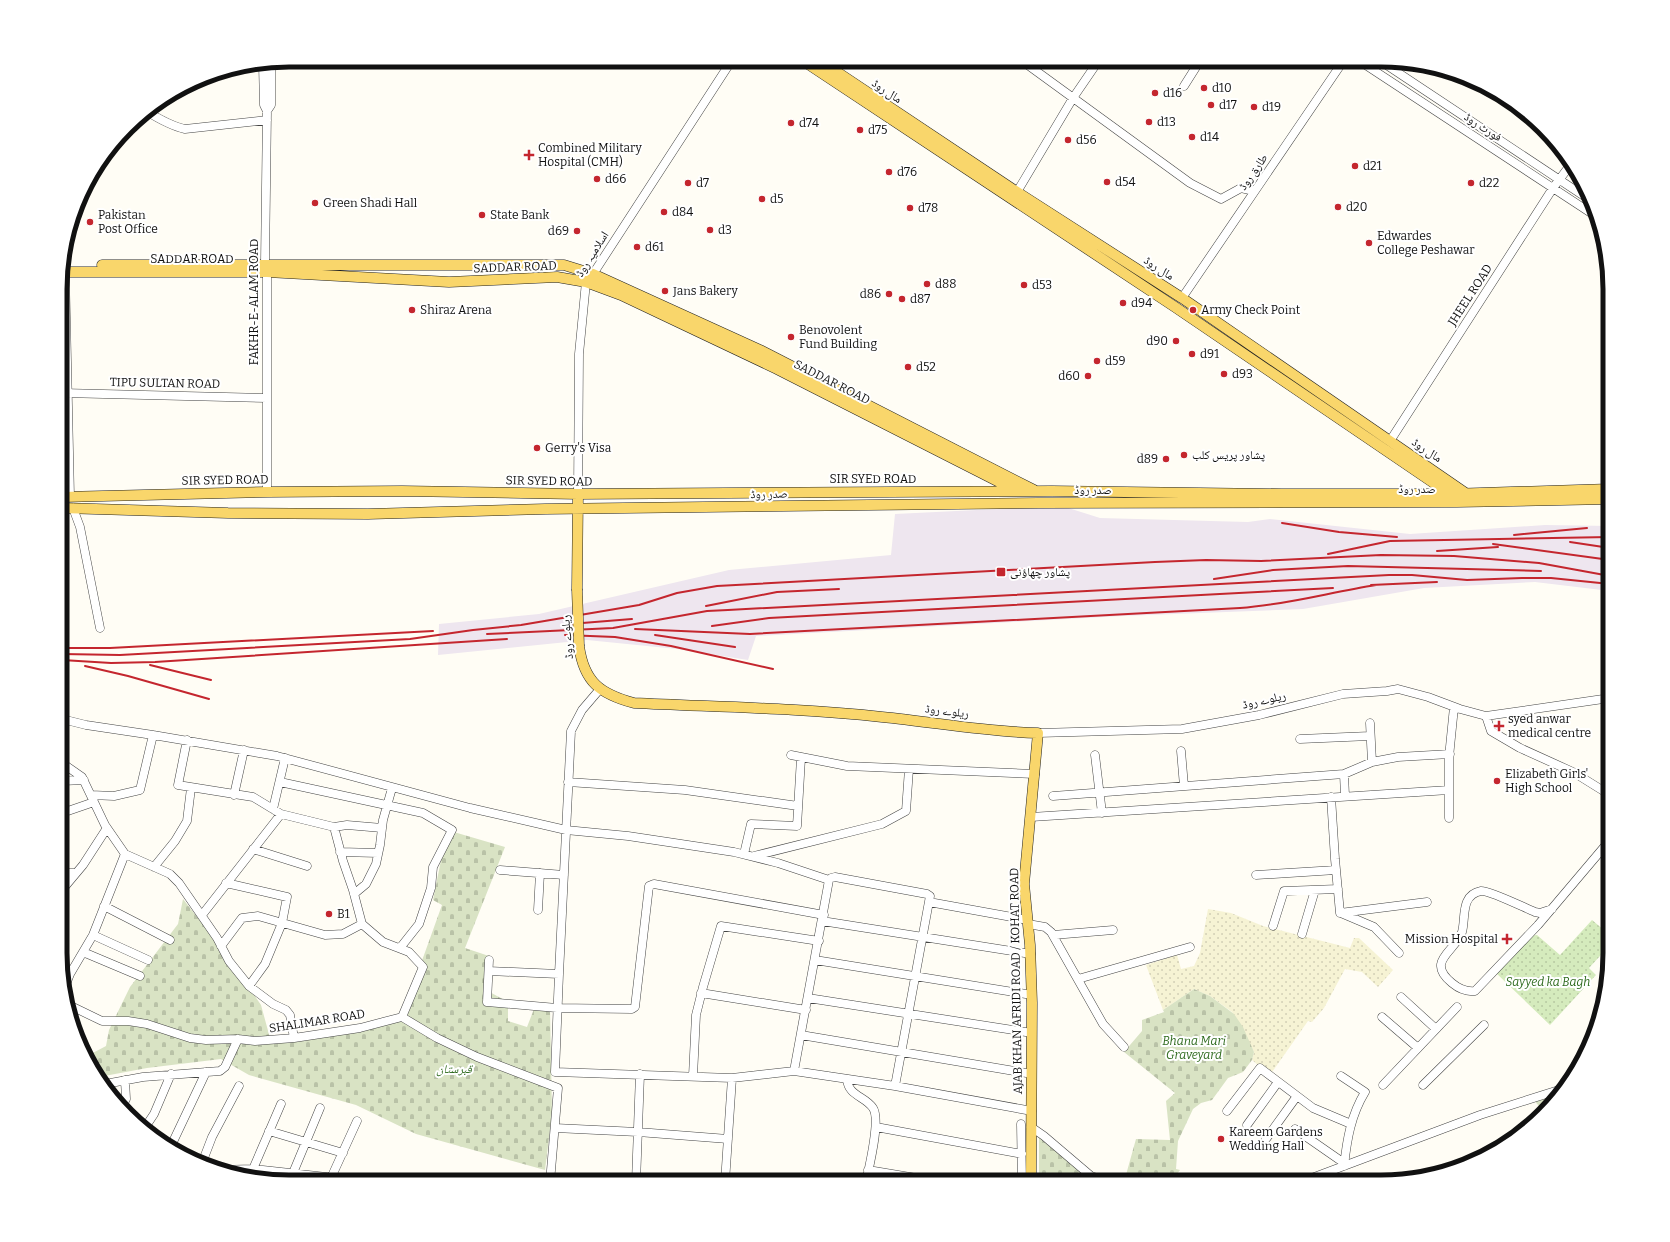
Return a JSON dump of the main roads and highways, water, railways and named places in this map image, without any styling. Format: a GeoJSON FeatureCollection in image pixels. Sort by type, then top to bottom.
{"type":"FeatureCollection","features":[{"type":"Feature","properties":{"kind":"main road","name":"مال روڈ"},"geometry":{"type":"LineString","coordinates":[[814,67],[1017,192],[1182,298],[1390,441],[1465,498],[1481,502],[1603,499]]}},
{"type":"Feature","properties":{"kind":"main road","name":"مال روڈ"},"geometry":{"type":"LineString","coordinates":[[828,67],[880,107],[1450,494]]}},
{"type":"Feature","properties":{"kind":"main road","name":"SADDAR ROAD"},"geometry":{"type":"LineString","coordinates":[[68,269],[564,265],[590,278],[760,350],[966,460],[1038,503]]}},
{"type":"Feature","properties":{"kind":"main road","name":"SADDAR ROAD"},"geometry":{"type":"LineString","coordinates":[[266,268],[449,282],[557,277],[590,278]]}},
{"type":"Feature","properties":{"kind":"main road"},"geometry":{"type":"LineString","coordinates":[[1175,307],[1182,298]]}},
{"type":"Feature","properties":{"kind":"main road","name":"SADDAR ROAD"},"geometry":{"type":"LineString","coordinates":[[966,460],[1036,491]]}},
{"type":"Feature","properties":{"kind":"main road","name":"صدر روڈ"},"geometry":{"type":"LineString","coordinates":[[73,508],[228,513],[368,514],[577,509],[1465,498],[1603,489]]}},
{"type":"Feature","properties":{"kind":"main road","name":"SIR SYED ROAD"},"geometry":{"type":"LineString","coordinates":[[67,497],[267,492],[402,491],[578,494],[1036,491]]}},
{"type":"Feature","properties":{"kind":"main road","name":"صدر روڈ"},"geometry":{"type":"LineString","coordinates":[[1036,491],[1281,494],[1450,494],[1465,498]]}},
{"type":"Feature","properties":{"kind":"main road","name":"ریلوے روڈ"},"geometry":{"type":"LineString","coordinates":[[578,494],[577,590],[581,661],[590,678],[600,689],[614,698],[634,703],[787,709],[882,716],[1015,732],[1038,733]]}},
{"type":"Feature","properties":{"kind":"main road"},"geometry":{"type":"LineString","coordinates":[[67,499],[73,508]]}},
{"type":"Feature","properties":{"kind":"main road"},"geometry":{"type":"LineString","coordinates":[[67,508],[73,508]]}},
{"type":"Feature","properties":{"kind":"main road","name":"AJAB KHAN AFRIDI ROAD / KOHAT ROAD"},"geometry":{"type":"LineString","coordinates":[[1030,1175],[1026,1125],[1032,1111],[1032,995],[1031,954],[1024,884],[1038,733]]}},
{"type":"Feature","properties":{"kind":"railway"},"geometry":{"type":"LineString","coordinates":[[1282,523],[1339,532],[1397,537]]}},
{"type":"Feature","properties":{"kind":"railway"},"geometry":{"type":"LineString","coordinates":[[1514,535],[1587,528]]}},
{"type":"Feature","properties":{"kind":"railway"},"geometry":{"type":"LineString","coordinates":[[1328,554],[1390,541],[1603,537]]}},
{"type":"Feature","properties":{"kind":"railway"},"geometry":{"type":"LineString","coordinates":[[1570,542],[1603,547]]}},
{"type":"Feature","properties":{"kind":"railway"},"geometry":{"type":"LineString","coordinates":[[1493,544],[1603,559]]}},
{"type":"Feature","properties":{"kind":"railway"},"geometry":{"type":"LineString","coordinates":[[1437,551],[1498,547]]}},
{"type":"Feature","properties":{"kind":"railway"},"geometry":{"type":"LineString","coordinates":[[67,654],[120,655],[410,639],[521,625],[639,605],[677,593],[717,586],[1155,562],[1206,560],[1261,561],[1381,555],[1454,556],[1539,563],[1603,575]]}},
{"type":"Feature","properties":{"kind":"railway"},"geometry":{"type":"LineString","coordinates":[[1214,579],[1273,570],[1348,566],[1541,571]]}},
{"type":"Feature","properties":{"kind":"railway"},"geometry":{"type":"LineString","coordinates":[[487,634],[613,628],[707,611],[1389,575],[1412,575],[1467,580],[1551,578],[1603,583]]}},
{"type":"Feature","properties":{"kind":"railway"},"geometry":{"type":"LineString","coordinates":[[1371,585],[1437,582]]}},
{"type":"Feature","properties":{"kind":"railway"},"geometry":{"type":"LineString","coordinates":[[635,629],[750,634],[1240,608],[1291,601],[1376,585]]}},
{"type":"Feature","properties":{"kind":"railway"},"geometry":{"type":"LineString","coordinates":[[712,626],[769,618],[1333,588]]}},
{"type":"Feature","properties":{"kind":"railway"},"geometry":{"type":"LineString","coordinates":[[706,606],[777,592],[839,589]]}},
{"type":"Feature","properties":{"kind":"railway"},"geometry":{"type":"LineString","coordinates":[[570,624],[632,619]]}},
{"type":"Feature","properties":{"kind":"railway"},"geometry":{"type":"LineString","coordinates":[[67,648],[110,648],[433,631]]}},
{"type":"Feature","properties":{"kind":"railway"},"geometry":{"type":"LineString","coordinates":[[565,635],[615,637],[671,646],[773,669]]}},
{"type":"Feature","properties":{"kind":"railway"},"geometry":{"type":"LineString","coordinates":[[655,635],[735,647]]}},
{"type":"Feature","properties":{"kind":"railway"},"geometry":{"type":"LineString","coordinates":[[67,660],[111,663],[155,662],[507,639]]}},
{"type":"Feature","properties":{"kind":"railway"},"geometry":{"type":"LineString","coordinates":[[150,665],[211,680]]}},
{"type":"Feature","properties":{"kind":"railway"},"geometry":{"type":"LineString","coordinates":[[85,666],[128,676],[209,699]]}},
{"type":"Feature","properties":{"kind":"place","name":"d10"},"geometry":{"type":"Point","coordinates":[1204,88]}},
{"type":"Feature","properties":{"kind":"place","name":"d16"},"geometry":{"type":"Point","coordinates":[1155,93]}},
{"type":"Feature","properties":{"kind":"place","name":"d17"},"geometry":{"type":"Point","coordinates":[1211,105]}},
{"type":"Feature","properties":{"kind":"place","name":"d19"},"geometry":{"type":"Point","coordinates":[1254,107]}},
{"type":"Feature","properties":{"kind":"place","name":"d13"},"geometry":{"type":"Point","coordinates":[1149,122]}},
{"type":"Feature","properties":{"kind":"place","name":"d74"},"geometry":{"type":"Point","coordinates":[791,123]}},
{"type":"Feature","properties":{"kind":"place","name":"d75"},"geometry":{"type":"Point","coordinates":[860,130]}},
{"type":"Feature","properties":{"kind":"place","name":"d14"},"geometry":{"type":"Point","coordinates":[1192,137]}},
{"type":"Feature","properties":{"kind":"place","name":"d56"},"geometry":{"type":"Point","coordinates":[1068,140]}},
{"type":"Feature","properties":{"kind":"place","name":"Combined Military Hospital (CMH)"},"geometry":{"type":"Point","coordinates":[529,155]}},
{"type":"Feature","properties":{"kind":"place","name":"d21"},"geometry":{"type":"Point","coordinates":[1355,166]}},
{"type":"Feature","properties":{"kind":"place","name":"d76"},"geometry":{"type":"Point","coordinates":[889,172]}},
{"type":"Feature","properties":{"kind":"place","name":"d66"},"geometry":{"type":"Point","coordinates":[597,179]}},
{"type":"Feature","properties":{"kind":"place","name":"d54"},"geometry":{"type":"Point","coordinates":[1107,182]}},
{"type":"Feature","properties":{"kind":"place","name":"d7"},"geometry":{"type":"Point","coordinates":[688,183]}},
{"type":"Feature","properties":{"kind":"place","name":"d22"},"geometry":{"type":"Point","coordinates":[1471,183]}},
{"type":"Feature","properties":{"kind":"place","name":"d5"},"geometry":{"type":"Point","coordinates":[762,199]}},
{"type":"Feature","properties":{"kind":"place","name":"Green Shadi Hall"},"geometry":{"type":"Point","coordinates":[315,203]}},
{"type":"Feature","properties":{"kind":"place","name":"d20"},"geometry":{"type":"Point","coordinates":[1338,207]}},
{"type":"Feature","properties":{"kind":"place","name":"d78"},"geometry":{"type":"Point","coordinates":[910,208]}},
{"type":"Feature","properties":{"kind":"place","name":"d84"},"geometry":{"type":"Point","coordinates":[664,212]}},
{"type":"Feature","properties":{"kind":"place","name":"State Bank"},"geometry":{"type":"Point","coordinates":[482,215]}},
{"type":"Feature","properties":{"kind":"place","name":"Pakistan Post Office"},"geometry":{"type":"Point","coordinates":[90,222]}},
{"type":"Feature","properties":{"kind":"place","name":"d3"},"geometry":{"type":"Point","coordinates":[710,230]}},
{"type":"Feature","properties":{"kind":"place","name":"d69"},"geometry":{"type":"Point","coordinates":[577,231]}},
{"type":"Feature","properties":{"kind":"place","name":"Edwardes College Peshawar"},"geometry":{"type":"Point","coordinates":[1369,243]}},
{"type":"Feature","properties":{"kind":"place","name":"d61"},"geometry":{"type":"Point","coordinates":[637,247]}},
{"type":"Feature","properties":{"kind":"place","name":"d88"},"geometry":{"type":"Point","coordinates":[927,284]}},
{"type":"Feature","properties":{"kind":"place","name":"d53"},"geometry":{"type":"Point","coordinates":[1024,285]}},
{"type":"Feature","properties":{"kind":"place","name":"Jans Bakery"},"geometry":{"type":"Point","coordinates":[665,291]}},
{"type":"Feature","properties":{"kind":"place","name":"d86"},"geometry":{"type":"Point","coordinates":[889,294]}},
{"type":"Feature","properties":{"kind":"place","name":"d87"},"geometry":{"type":"Point","coordinates":[902,299]}},
{"type":"Feature","properties":{"kind":"place","name":"d94"},"geometry":{"type":"Point","coordinates":[1123,303]}},
{"type":"Feature","properties":{"kind":"place","name":"Shiraz Arena"},"geometry":{"type":"Point","coordinates":[412,310]}},
{"type":"Feature","properties":{"kind":"place","name":"Army Check Point"},"geometry":{"type":"Point","coordinates":[1193,310]}},
{"type":"Feature","properties":{"kind":"place","name":"Benovolent Fund Building"},"geometry":{"type":"Point","coordinates":[791,337]}},
{"type":"Feature","properties":{"kind":"place","name":"d90"},"geometry":{"type":"Point","coordinates":[1176,341]}},
{"type":"Feature","properties":{"kind":"place","name":"d91"},"geometry":{"type":"Point","coordinates":[1192,354]}},
{"type":"Feature","properties":{"kind":"place","name":"d59"},"geometry":{"type":"Point","coordinates":[1097,361]}},
{"type":"Feature","properties":{"kind":"place","name":"d52"},"geometry":{"type":"Point","coordinates":[908,367]}},
{"type":"Feature","properties":{"kind":"place","name":"d93"},"geometry":{"type":"Point","coordinates":[1224,374]}},
{"type":"Feature","properties":{"kind":"place","name":"d60"},"geometry":{"type":"Point","coordinates":[1088,376]}},
{"type":"Feature","properties":{"kind":"place","name":"Gerry's Visa"},"geometry":{"type":"Point","coordinates":[537,448]}},
{"type":"Feature","properties":{"kind":"place","name":"پشاور پریس کلب"},"geometry":{"type":"Point","coordinates":[1184,455]}},
{"type":"Feature","properties":{"kind":"place","name":"d89"},"geometry":{"type":"Point","coordinates":[1166,459]}},
{"type":"Feature","properties":{"kind":"place","name":"پشاور چھاؤنی"},"geometry":{"type":"Point","coordinates":[1001,572]}},
{"type":"Feature","properties":{"kind":"place","name":"syed anwar medical centre"},"geometry":{"type":"Point","coordinates":[1499,726]}},
{"type":"Feature","properties":{"kind":"place","name":"Elizabeth Girls' High School"},"geometry":{"type":"Point","coordinates":[1497,781]}},
{"type":"Feature","properties":{"kind":"place","name":"B1"},"geometry":{"type":"Point","coordinates":[329,914]}},
{"type":"Feature","properties":{"kind":"place","name":"Mission Hospital"},"geometry":{"type":"Point","coordinates":[1507,939]}},
{"type":"Feature","properties":{"kind":"place","name":"Kareem Gardens Wedding Hall"},"geometry":{"type":"Point","coordinates":[1221,1139]}},
{"type":"Feature","properties":{"kind":"park label","name":"Sayyed ka Bagh"},"geometry":{"type":"Point","coordinates":[1548,982]}},
{"type":"Feature","properties":{"kind":"park label","name":"Bhana Mari Graveyard"},"geometry":{"type":"Point","coordinates":[1194,1048]}},
{"type":"Feature","properties":{"kind":"park label","name":"قبرستان"},"geometry":{"type":"Point","coordinates":[454,1069]}}]}
